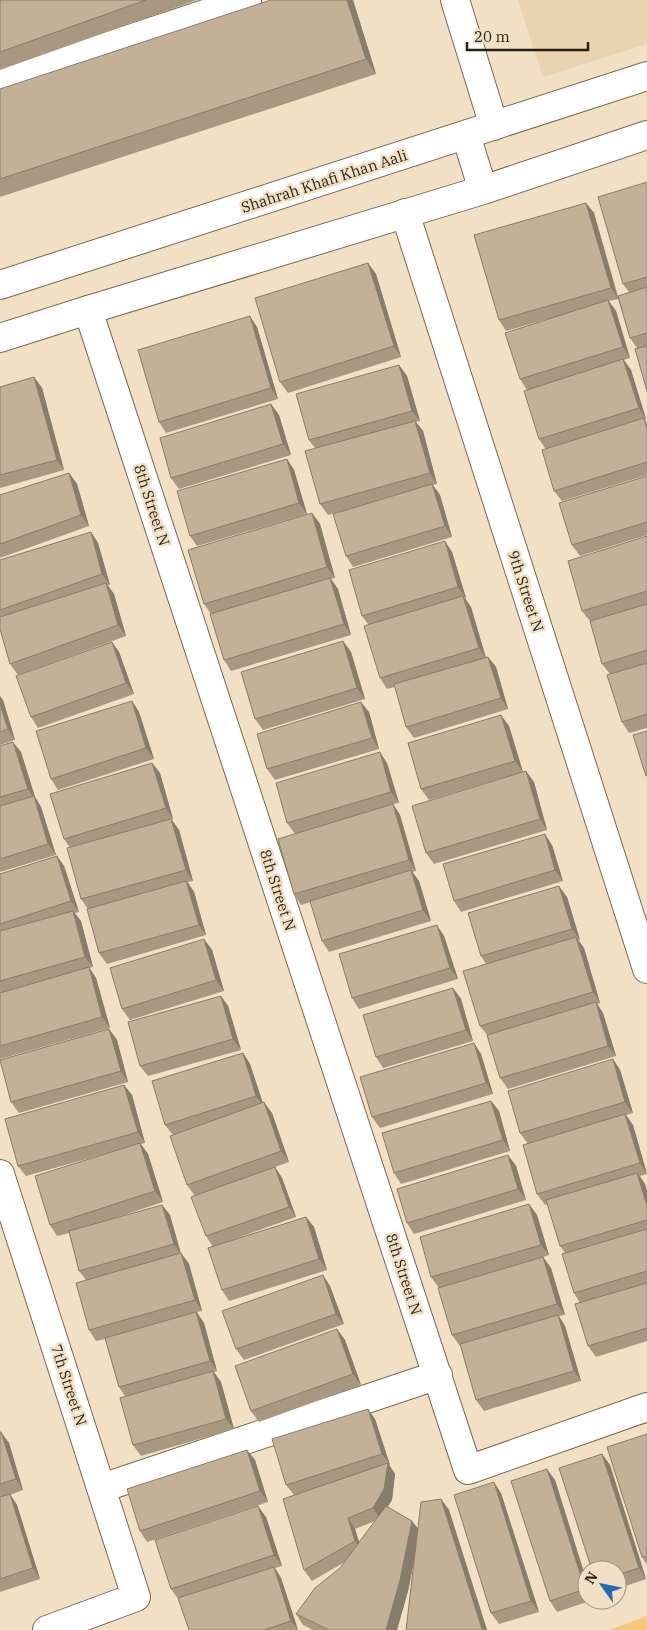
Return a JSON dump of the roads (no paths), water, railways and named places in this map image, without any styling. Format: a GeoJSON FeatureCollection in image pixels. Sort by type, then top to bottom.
{"type":"FeatureCollection","features":[{"type":"Feature","properties":{"kind":"street"},"geometry":{"type":"LineString","coordinates":[[0,82],[247,0]]}},
{"type":"Feature","properties":{"kind":"street"},"geometry":{"type":"LineString","coordinates":[[455,0],[494,126]]}},
{"type":"Feature","properties":{"kind":"street","name":"Shahrah Khafi Khan Aali"},"geometry":{"type":"LineString","coordinates":[[0,285],[647,76]]}},
{"type":"Feature","properties":{"kind":"street"},"geometry":{"type":"LineString","coordinates":[[466,135],[483,190]]}},
{"type":"Feature","properties":{"kind":"street"},"geometry":{"type":"LineString","coordinates":[[0,338],[483,190],[647,135]]}},
{"type":"Feature","properties":{"kind":"street","name":"9th Street N"},"geometry":{"type":"LineString","coordinates":[[405,213],[647,969]]}},
{"type":"Feature","properties":{"kind":"street","name":"8th Street N"},"geometry":{"type":"LineString","coordinates":[[88,310],[468,1470],[647,1407]]}},
{"type":"Feature","properties":{"kind":"street","name":"7th Street N"},"geometry":{"type":"LineString","coordinates":[[0,1174],[136,1598],[47,1630]]}},
{"type":"Feature","properties":{"kind":"street"},"geometry":{"type":"LineString","coordinates":[[102,1488],[438,1375]]}}]}
